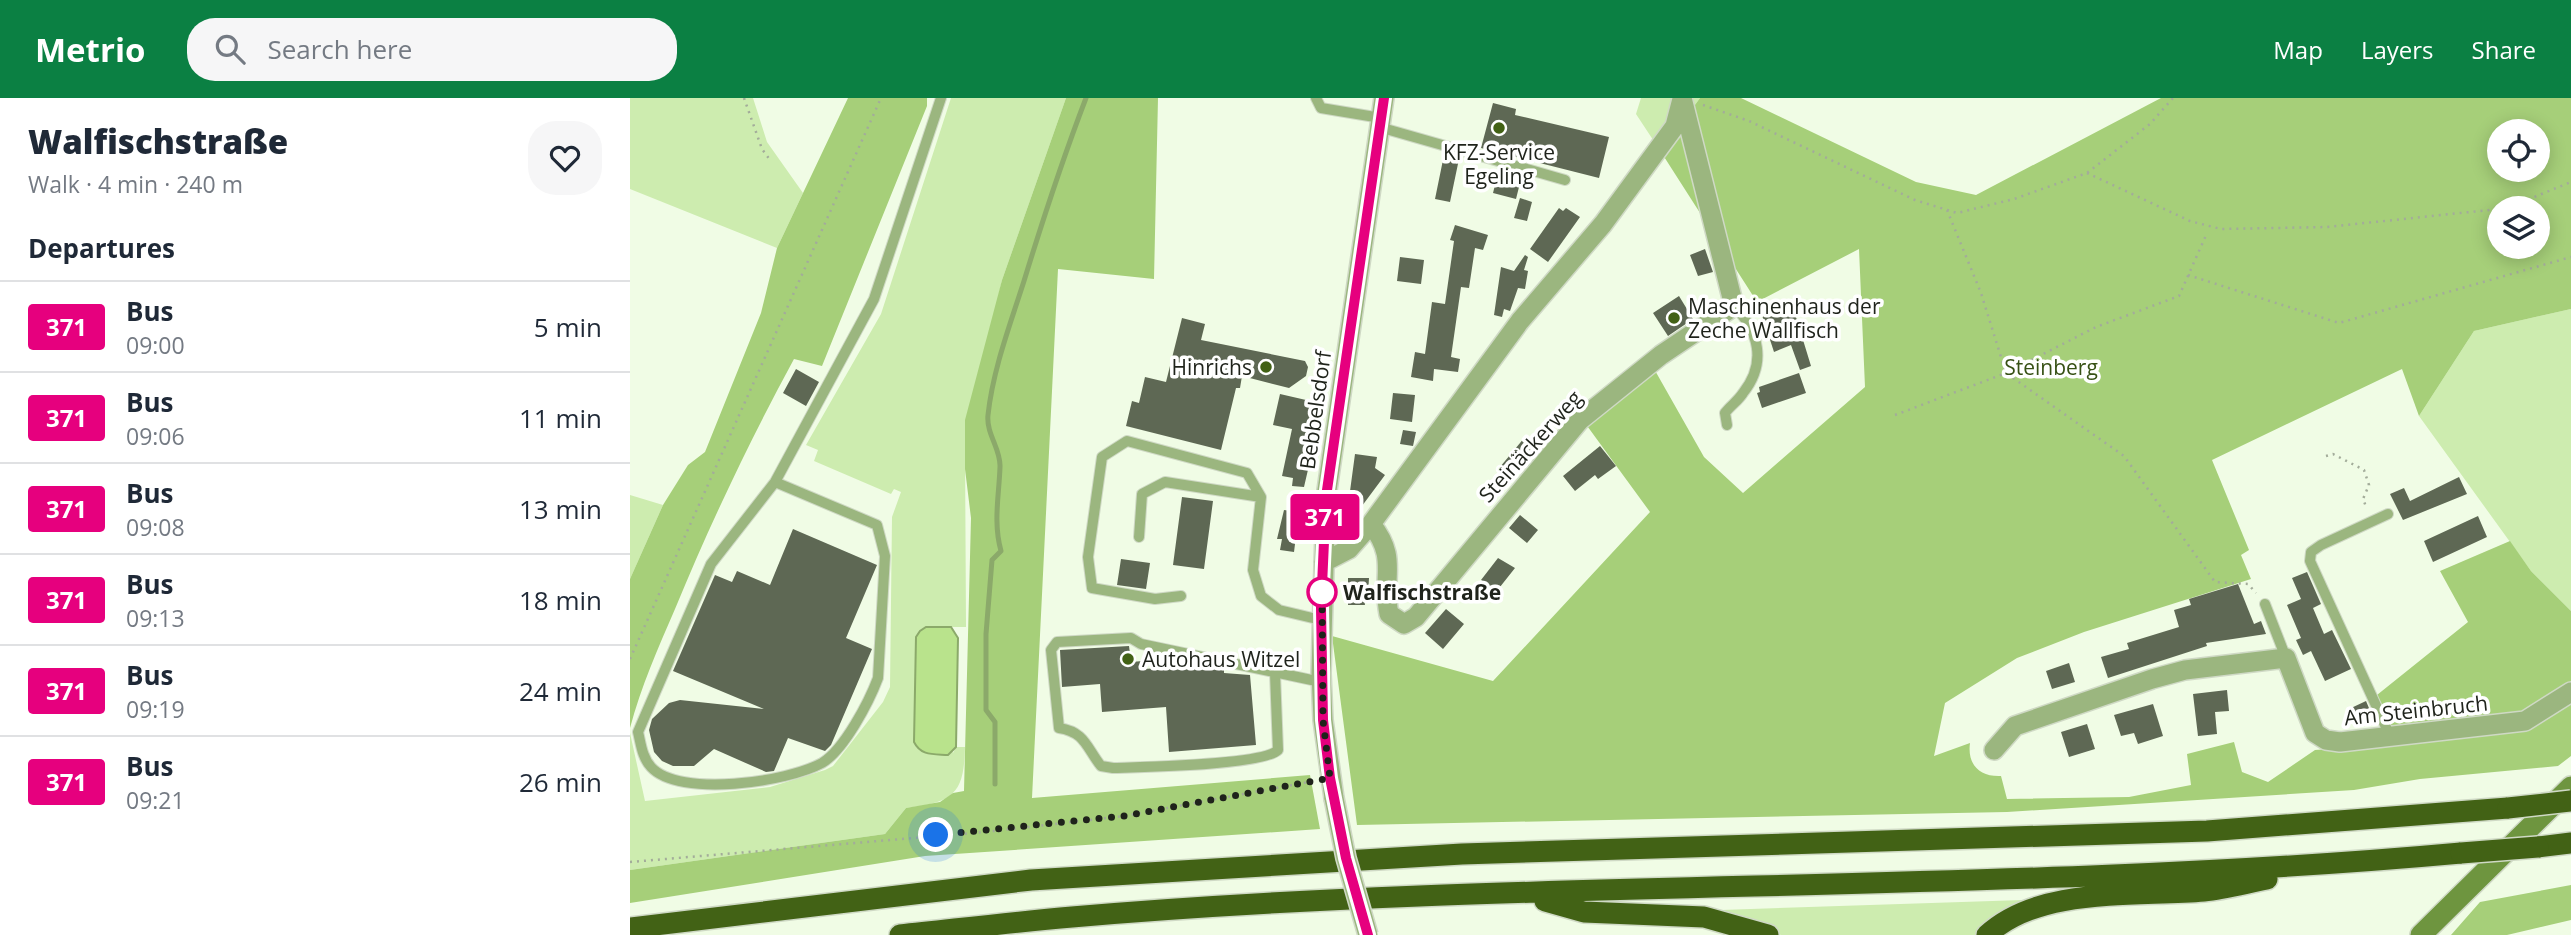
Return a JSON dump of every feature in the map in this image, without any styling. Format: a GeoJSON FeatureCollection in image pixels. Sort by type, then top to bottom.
{"type":"FeatureCollection","features":[{"type":"Feature","properties":{"kind":"highway"},"geometry":{"type":"LineString","coordinates":[[630,928],[1031,880],[1462,854],[2207,831],[2571,801]]}},
{"type":"Feature","properties":{"kind":"highway"},"geometry":{"type":"LineString","coordinates":[[900,935],[1100,915],[1301,903],[2068,879],[2344,864],[2571,843]]}},
{"type":"Feature","properties":{"kind":"highway"},"geometry":{"type":"LineString","coordinates":[[1987,935],[2026,909],[2094,897],[2206,891],[2344,864]]}},
{"type":"Feature","properties":{"kind":"highway"},"geometry":{"type":"LineString","coordinates":[[1523,895],[1584,912],[1703,917],[1768,935]]}},
{"type":"Feature","properties":{"kind":"main road"},"geometry":{"type":"LineString","coordinates":[[2421,935],[2571,787]]}},
{"type":"Feature","properties":{"kind":"street"},"geometry":{"type":"LineString","coordinates":[[1687,100],[1734,306]]}},
{"type":"Feature","properties":{"kind":"street"},"geometry":{"type":"LineString","coordinates":[[1324,562],[1349,549],[1371,524],[1520,321],[1611,213],[1675,125],[1687,100]]}},
{"type":"Feature","properties":{"kind":"street","name":"Bebbelsdorf"},"geometry":{"type":"LineString","coordinates":[[1368,935],[1346,858],[1330,778],[1321,682],[1321,620],[1326,497],[1381,114]]}},
{"type":"Feature","properties":{"kind":"street","name":"Steinäckerweg"},"geometry":{"type":"LineString","coordinates":[[1371,524],[1385,541],[1389,559],[1386,595],[1389,614],[1404,624],[1416,617],[1580,420],[1661,355],[1734,306]]}},
{"type":"Feature","properties":{"kind":"street"},"geometry":{"type":"LineString","coordinates":[[1994,750],[2015,726],[2152,679],[2218,663],[2286,659]]}},
{"type":"Feature","properties":{"kind":"street","name":"Am Steinbruch"},"geometry":{"type":"LineString","coordinates":[[2286,659],[2315,733],[2326,740],[2340,742],[2525,721],[2571,692]]}},
{"type":"Feature","properties":{"kind":"lane"},"geometry":{"type":"LineString","coordinates":[[775,482],[877,525],[885,556],[878,678],[871,696],[836,750],[822,763],[769,780],[691,785],[674,780],[651,768],[642,754],[638,732],[711,564],[775,482],[874,299],[941,98]]}},
{"type":"Feature","properties":{"kind":"lane"},"geometry":{"type":"LineString","coordinates":[[1316,98],[1321,108],[1381,114],[1565,180]]}},
{"type":"Feature","properties":{"kind":"lane"},"geometry":{"type":"LineString","coordinates":[[1727,425],[1725,413],[1749,386],[1758,359],[1752,327],[1734,306]]}},
{"type":"Feature","properties":{"kind":"lane"},"geometry":{"type":"LineString","coordinates":[[1181,596],[1155,599],[1093,588],[1088,557],[1102,457],[1127,441],[1247,473],[1261,497],[1253,570],[1261,596],[1279,610],[1321,620]]}},
{"type":"Feature","properties":{"kind":"lane"},"geometry":{"type":"LineString","coordinates":[[1139,537],[1142,495],[1165,482],[1261,497]]}},
{"type":"Feature","properties":{"kind":"lane"},"geometry":{"type":"LineString","coordinates":[[2388,514],[2321,545],[2311,552],[2311,561],[2390,736]]}},
{"type":"Feature","properties":{"kind":"lane"},"geometry":{"type":"LineString","coordinates":[[2265,604],[2286,659]]}},
{"type":"Feature","properties":{"kind":"lane"},"geometry":{"type":"LineString","coordinates":[[1275,673],[1278,750],[1273,755],[1246,760],[1113,768],[1101,766],[1085,738],[1072,730],[1059,728],[1051,650],[1057,642],[1067,640],[1131,638],[1141,644],[1321,682]]}},
{"type":"Feature","properties":{"kind":"path"},"geometry":{"type":"LineString","coordinates":[[744,98],[762,149],[770,160]]}},
{"type":"Feature","properties":{"kind":"path"},"geometry":{"type":"LineString","coordinates":[[630,659],[881,98]]}},
{"type":"Feature","properties":{"kind":"path"},"geometry":{"type":"LineString","coordinates":[[1687,100],[1749,121],[1916,200],[1956,213],[2014,199],[2087,173],[2150,124],[2174,98]]}},
{"type":"Feature","properties":{"kind":"path"},"geometry":{"type":"LineString","coordinates":[[2087,173],[2190,221],[2221,229],[2327,226],[2488,210],[2522,202],[2571,183]]}},
{"type":"Feature","properties":{"kind":"path"},"geometry":{"type":"LineString","coordinates":[[1947,210],[1981,293],[2006,373],[2124,456],[2215,582],[2248,584],[2265,604]]}},
{"type":"Feature","properties":{"kind":"path"},"geometry":{"type":"LineString","coordinates":[[1895,415],[2006,373],[2096,327],[2179,296],[2207,233]]}},
{"type":"Feature","properties":{"kind":"path"},"geometry":{"type":"LineString","coordinates":[[2188,275],[2339,323],[2571,257]]}},
{"type":"Feature","properties":{"kind":"path"},"geometry":{"type":"LineString","coordinates":[[2326,456],[2333,454],[2364,470],[2368,485],[2363,499],[2372,522]]}},
{"type":"Feature","properties":{"kind":"path"},"geometry":{"type":"LineString","coordinates":[[630,862],[985,832],[1124,816],[1330,778]]}},
{"type":"Feature","properties":{"kind":"shaded area"},"geometry":{"type":"Polygon","coordinates":[[[630,98],[753,98],[767,142],[803,193],[777,248],[630,189],[630,98]]]}},
{"type":"Feature","properties":{"kind":"shaded area"},"geometry":{"type":"Polygon","coordinates":[[[951,98],[1066,98],[1002,280],[965,445],[966,627],[926,627],[953,753],[956,747],[965,747],[962,776],[958,786],[945,799],[906,808],[885,834],[630,870],[630,733],[645,801],[770,787],[833,766],[883,702],[890,687],[892,517],[901,492],[894,489],[891,494],[814,461],[818,450],[806,445],[881,314],[951,98]]]}},
{"type":"Feature","properties":{"kind":"shaded area"},"geometry":{"type":"Polygon","coordinates":[[[1641,98],[1700,98],[1661,152],[1636,114],[1641,98]]]}},
{"type":"Feature","properties":{"kind":"shaded area"},"geometry":{"type":"Polygon","coordinates":[[[2571,309],[2571,611],[2531,571],[2419,416],[2474,331],[2571,309]]]}},
{"type":"Feature","properties":{"kind":"shaded area"},"geometry":{"type":"Polygon","coordinates":[[[630,495],[663,505],[630,579],[630,495]]]}},
{"type":"Feature","properties":{"kind":"shaded area"},"geometry":{"type":"Polygon","coordinates":[[[926,627],[951,627],[958,638],[956,747],[948,755],[924,752],[914,742],[916,637],[926,627]]]}},
{"type":"Feature","properties":{"kind":"shaded area"},"geometry":{"type":"Polygon","coordinates":[[[2023,900],[2025,905],[1979,935],[1781,935],[1721,914],[1721,910],[2023,900]]]}},
{"type":"Feature","properties":{"kind":"green space"},"geometry":{"type":"Polygon","coordinates":[[[848,98],[927,98],[927,106],[822,366],[794,359],[702,545],[650,668],[630,728],[630,579],[663,505],[688,465],[705,452],[761,313],[777,248],[848,98]]]}},
{"type":"Feature","properties":{"kind":"green space"},"geometry":{"type":"Polygon","coordinates":[[[1066,98],[1158,98],[1154,279],[1058,269],[1032,798],[1310,775],[1320,829],[925,856],[630,903],[630,870],[885,834],[906,808],[940,802],[953,793],[964,791],[971,518],[965,469],[965,420],[1002,280],[1066,98]]]}},
{"type":"Feature","properties":{"kind":"green space","name":"Steinberg"},"geometry":{"type":"Polygon","coordinates":[[[1700,98],[1741,98],[1916,182],[1976,195],[2161,98],[2571,98],[2571,309],[2474,331],[2419,416],[2402,369],[2212,460],[2249,550],[2241,555],[2251,579],[2084,632],[2017,658],[1945,703],[1934,756],[1970,743],[1971,758],[1976,768],[1987,774],[2001,776],[2007,799],[2129,797],[2191,785],[2187,754],[2234,742],[2242,772],[2268,782],[2315,750],[2396,744],[2377,695],[2468,622],[2440,571],[2510,541],[2531,571],[2571,611],[2571,756],[2558,766],[2420,779],[2354,790],[2007,812],[1357,825],[1332,636],[1493,681],[1650,512],[1585,423],[1653,367],[1704,457],[1743,493],[1865,387],[1859,249],[1757,302],[1661,152],[1700,98]]]}},
{"type":"Feature","properties":{"kind":"green space"},"geometry":{"type":"Polygon","coordinates":[[[2571,885],[2571,920],[2507,935],[2451,935],[2480,902],[2571,885]]]}},
{"type":"Feature","properties":{"kind":"building"},"geometry":{"type":"Polygon","coordinates":[[[1493,103],[1516,109],[1515,115],[1609,137],[1599,178],[1481,148],[1493,103]]]}},
{"type":"Feature","properties":{"kind":"building"},"geometry":{"type":"Polygon","coordinates":[[[1444,155],[1459,159],[1450,202],[1435,199],[1444,155]]]}},
{"type":"Feature","properties":{"kind":"building"},"geometry":{"type":"Polygon","coordinates":[[[1499,169],[1522,175],[1516,199],[1493,193],[1499,169]]]}},
{"type":"Feature","properties":{"kind":"building"},"geometry":{"type":"Polygon","coordinates":[[[1520,198],[1532,202],[1527,221],[1514,218],[1520,198]]]}},
{"type":"Feature","properties":{"kind":"building"},"geometry":{"type":"Polygon","coordinates":[[[1559,208],[1563,211],[1566,208],[1580,217],[1548,262],[1530,249],[1559,208]]]}},
{"type":"Feature","properties":{"kind":"building"},"geometry":{"type":"Polygon","coordinates":[[[1455,225],[1488,235],[1483,250],[1475,248],[1469,288],[1461,287],[1451,357],[1460,359],[1458,372],[1434,369],[1433,381],[1411,377],[1415,352],[1425,354],[1432,302],[1445,304],[1454,241],[1450,240],[1455,225]]]}},
{"type":"Feature","properties":{"kind":"building"},"geometry":{"type":"Polygon","coordinates":[[[1705,249],[1713,272],[1698,276],[1690,255],[1705,249]]]}},
{"type":"Feature","properties":{"kind":"building"},"geometry":{"type":"Polygon","coordinates":[[[1525,255],[1528,257],[1524,270],[1528,271],[1525,289],[1518,288],[1510,311],[1504,309],[1502,317],[1494,315],[1501,267],[1514,271],[1525,255]]]}},
{"type":"Feature","properties":{"kind":"building"},"geometry":{"type":"Polygon","coordinates":[[[1400,257],[1424,260],[1421,284],[1397,281],[1400,257]]]}},
{"type":"Feature","properties":{"kind":"building","name":"Maschinenhaus der Zeche Wallfisch"},"geometry":{"type":"Polygon","coordinates":[[[1679,296],[1693,319],[1668,336],[1653,313],[1679,296]]]}},
{"type":"Feature","properties":{"kind":"building"},"geometry":{"type":"Polygon","coordinates":[[[1782,301],[1784,307],[1792,304],[1811,366],[1800,370],[1791,345],[1774,352],[1760,309],[1782,301]]]}},
{"type":"Feature","properties":{"kind":"building"},"geometry":{"type":"Polygon","coordinates":[[[1182,318],[1205,324],[1201,340],[1305,361],[1308,367],[1306,376],[1289,388],[1242,376],[1240,388],[1236,388],[1221,450],[1126,426],[1132,401],[1139,403],[1145,377],[1166,382],[1182,318]]]}},
{"type":"Feature","properties":{"kind":"building"},"geometry":{"type":"Polygon","coordinates":[[[796,369],[819,382],[806,406],[783,393],[796,369]]]}},
{"type":"Feature","properties":{"kind":"building"},"geometry":{"type":"Polygon","coordinates":[[[1799,373],[1806,393],[1762,408],[1757,393],[1760,392],[1759,387],[1799,373]]]}},
{"type":"Feature","properties":{"kind":"building"},"geometry":{"type":"Polygon","coordinates":[[[1393,393],[1415,395],[1412,422],[1390,419],[1393,393]]]}},
{"type":"Feature","properties":{"kind":"building"},"geometry":{"type":"Polygon","coordinates":[[[1280,394],[1319,403],[1311,434],[1316,435],[1304,487],[1292,486],[1293,478],[1282,476],[1292,429],[1273,425],[1280,394]]]}},
{"type":"Feature","properties":{"kind":"building"},"geometry":{"type":"Polygon","coordinates":[[[1403,430],[1416,432],[1413,446],[1400,444],[1403,430]]]}},
{"type":"Feature","properties":{"kind":"building"},"geometry":{"type":"Polygon","coordinates":[[[1525,437],[1534,445],[1508,474],[1500,467],[1525,437]]]}},
{"type":"Feature","properties":{"kind":"building"},"geometry":{"type":"Polygon","coordinates":[[[1600,446],[1616,466],[1598,479],[1595,475],[1575,491],[1563,476],[1600,446]]]}},
{"type":"Feature","properties":{"kind":"building"},"geometry":{"type":"Polygon","coordinates":[[[1355,454],[1377,457],[1375,468],[1385,475],[1359,510],[1348,506],[1355,454]]]}},
{"type":"Feature","properties":{"kind":"building"},"geometry":{"type":"Polygon","coordinates":[[[2459,477],[2467,494],[2403,520],[2390,494],[2404,488],[2410,501],[2459,477]]]}},
{"type":"Feature","properties":{"kind":"building"},"geometry":{"type":"Polygon","coordinates":[[[1182,497],[1213,501],[1204,569],[1173,565],[1182,497]]]}},
{"type":"Feature","properties":{"kind":"building"},"geometry":{"type":"Polygon","coordinates":[[[1284,510],[1299,512],[1294,552],[1280,550],[1282,539],[1277,539],[1284,510]]]}},
{"type":"Feature","properties":{"kind":"building"},"geometry":{"type":"Polygon","coordinates":[[[1520,515],[1538,530],[1527,543],[1509,528],[1520,515]]]}},
{"type":"Feature","properties":{"kind":"building"},"geometry":{"type":"Polygon","coordinates":[[[2478,516],[2487,537],[2433,562],[2424,541],[2478,516]]]}},
{"type":"Feature","properties":{"kind":"building"},"geometry":{"type":"Polygon","coordinates":[[[793,529],[877,565],[846,638],[872,649],[831,745],[825,751],[788,738],[774,771],[766,772],[714,749],[694,766],[673,766],[662,761],[654,752],[649,730],[652,719],[669,703],[680,700],[764,709],[673,671],[715,575],[732,582],[737,571],[770,585],[793,529]]]}},
{"type":"Feature","properties":{"kind":"building"},"geometry":{"type":"Polygon","coordinates":[[[1498,558],[1515,568],[1496,592],[1481,580],[1498,558]]]}},
{"type":"Feature","properties":{"kind":"building"},"geometry":{"type":"Polygon","coordinates":[[[1121,559],[1150,563],[1146,589],[1117,585],[1121,559]]]}},
{"type":"Feature","properties":{"kind":"building"},"geometry":{"type":"Polygon","coordinates":[[[2307,572],[2321,604],[2313,608],[2324,634],[2332,630],[2351,669],[2325,681],[2311,651],[2303,655],[2296,640],[2301,638],[2287,605],[2301,599],[2292,578],[2307,572]]]}},
{"type":"Feature","properties":{"kind":"building"},"geometry":{"type":"Polygon","coordinates":[[[1348,578],[1369,578],[1368,594],[1363,594],[1365,605],[1348,605],[1348,578]]]}},
{"type":"Feature","properties":{"kind":"building"},"geometry":{"type":"Polygon","coordinates":[[[2238,584],[2254,624],[2261,621],[2266,634],[2206,643],[2207,646],[2108,678],[2101,657],[2129,649],[2127,643],[2179,627],[2174,610],[2191,605],[2189,599],[2238,584]]]}},
{"type":"Feature","properties":{"kind":"building"},"geometry":{"type":"Polygon","coordinates":[[[1446,609],[1464,624],[1443,649],[1425,633],[1446,609]]]}},
{"type":"Feature","properties":{"kind":"building"},"geometry":{"type":"Polygon","coordinates":[[[1129,646],[1131,662],[1143,661],[1144,669],[1203,665],[1224,669],[1224,673],[1250,675],[1256,745],[1169,752],[1166,707],[1102,712],[1100,684],[1062,687],[1060,650],[1129,646]]]}},
{"type":"Feature","properties":{"kind":"building"},"geometry":{"type":"Polygon","coordinates":[[[2069,663],[2075,682],[2052,689],[2046,671],[2069,663]]]}},
{"type":"Feature","properties":{"kind":"building"},"geometry":{"type":"Polygon","coordinates":[[[2227,690],[2229,711],[2215,712],[2217,734],[2198,736],[2193,694],[2227,690]]]}},
{"type":"Feature","properties":{"kind":"building"},"geometry":{"type":"Polygon","coordinates":[[[2366,701],[2371,713],[2354,721],[2349,709],[2366,701]]]}},
{"type":"Feature","properties":{"kind":"building"},"geometry":{"type":"Polygon","coordinates":[[[2153,704],[2163,736],[2138,744],[2134,733],[2121,736],[2114,715],[2153,704]]]}},
{"type":"Feature","properties":{"kind":"building"},"geometry":{"type":"Polygon","coordinates":[[[2087,724],[2095,749],[2069,757],[2061,732],[2087,724]]]}},
{"type":"Feature","properties":{"kind":"waterway"},"geometry":{"type":"LineString","coordinates":[[995,784],[995,722],[986,710],[986,634],[992,560],[1001,551],[997,519],[1000,460],[989,429],[988,415],[1003,347],[1086,98]]}},
{"type":"Feature","properties":{"kind":"bus line","name":"371"},"geometry":{"type":"LineString","coordinates":[[1368,935],[1346,858],[1330,778],[1323,720],[1321,608],[1326,497],[1357,269],[1384,98]]}},
{"type":"Feature","properties":{"kind":"place","name":"KFZ-Service Egeling"},"geometry":{"type":"Point","coordinates":[1499,128]}},
{"type":"Feature","properties":{"kind":"place","name":"Maschinenhaus der Zeche Wallfisch"},"geometry":{"type":"Point","coordinates":[1674,318]}},
{"type":"Feature","properties":{"kind":"place","name":"Hinrichs"},"geometry":{"type":"Point","coordinates":[1266,367]}},
{"type":"Feature","properties":{"kind":"place","name":"Walfischstraße"},"geometry":{"type":"Point","coordinates":[1322,592]}},
{"type":"Feature","properties":{"kind":"place","name":"Autohaus Witzel"},"geometry":{"type":"Point","coordinates":[1128,659]}},
{"type":"Feature","properties":{"kind":"route"},"geometry":{"type":"LineString","coordinates":[[936,835],[1124,816],[1330,778],[1323,720],[1322,592]]}}]}
